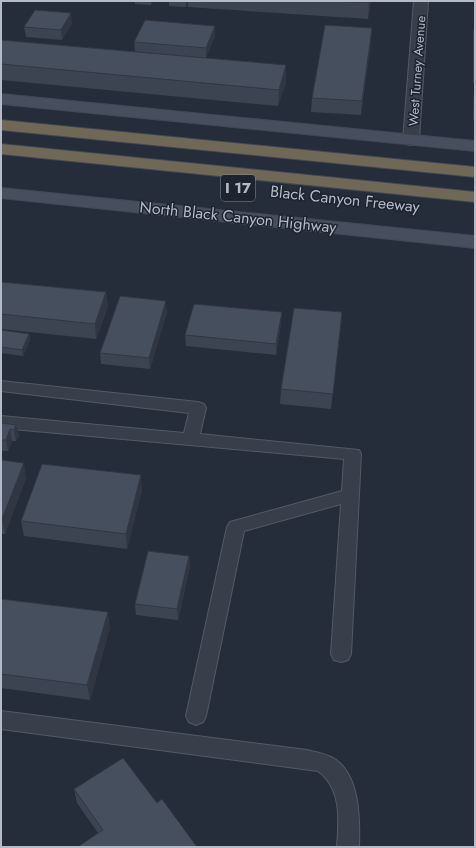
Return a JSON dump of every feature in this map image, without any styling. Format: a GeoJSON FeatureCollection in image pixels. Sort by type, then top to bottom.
{"type":"FeatureCollection","features":[{"type":"Feature","properties":{"kind":"highway","name":"I 17"},"geometry":{"type":"LineString","coordinates":[[1,125],[475,172]]}},
{"type":"Feature","properties":{"kind":"highway"},"geometry":{"type":"LineString","coordinates":[[1,138],[256,165],[475,185]]}},
{"type":"Feature","properties":{"kind":"highway"},"geometry":{"type":"LineString","coordinates":[[1,149],[475,198]]}},
{"type":"Feature","properties":{"kind":"highway","name":"Black Canyon Freeway"},"geometry":{"type":"LineString","coordinates":[[1,163],[475,212]]}},
{"type":"Feature","properties":{"kind":"main road"},"geometry":{"type":"LineString","coordinates":[[1,99],[475,146]]}},
{"type":"Feature","properties":{"kind":"main road","name":"North Black Canyon Highway"},"geometry":{"type":"LineString","coordinates":[[1,193],[475,242]]}},
{"type":"Feature","properties":{"kind":"street","name":"West Turney Avenue"},"geometry":{"type":"LineString","coordinates":[[411,140],[421,1]]}},
{"type":"Feature","properties":{"kind":"lane"},"geometry":{"type":"LineString","coordinates":[[1,386],[198,408],[191,439]]}},
{"type":"Feature","properties":{"kind":"lane"},"geometry":{"type":"LineString","coordinates":[[1,422],[353,454],[341,654]]}},
{"type":"Feature","properties":{"kind":"lane"},"geometry":{"type":"LineString","coordinates":[[196,716],[236,527],[351,495]]}},
{"type":"Feature","properties":{"kind":"lane"},"geometry":{"type":"LineString","coordinates":[[1,720],[307,759],[325,764],[334,770],[344,789],[350,820],[348,847]]}},
{"type":"Feature","properties":{"kind":"building"},"geometry":{"type":"Polygon","coordinates":[[[332,1],[370,1],[369,3],[332,1]]]}},
{"type":"Feature","properties":{"kind":"building"},"geometry":{"type":"Polygon","coordinates":[[[35,10],[71,13],[61,30],[24,27],[35,10]]]}},
{"type":"Feature","properties":{"kind":"building"},"geometry":{"type":"Polygon","coordinates":[[[145,20],[215,26],[206,48],[134,42],[145,20]]]}},
{"type":"Feature","properties":{"kind":"building"},"geometry":{"type":"Polygon","coordinates":[[[325,25],[372,28],[362,101],[312,98],[325,25]]]}},
{"type":"Feature","properties":{"kind":"building"},"geometry":{"type":"Polygon","coordinates":[[[1,40],[286,65],[279,90],[1,64],[1,40]]]}},
{"type":"Feature","properties":{"kind":"building"},"geometry":{"type":"Polygon","coordinates":[[[475,92],[475,109],[474,109],[475,92]]]}},
{"type":"Feature","properties":{"kind":"building"},"geometry":{"type":"Polygon","coordinates":[[[1,282],[106,292],[95,324],[1,314],[1,282]]]}},
{"type":"Feature","properties":{"kind":"building"},"geometry":{"type":"Polygon","coordinates":[[[120,296],[166,301],[149,358],[100,353],[120,296]]]}},
{"type":"Feature","properties":{"kind":"building"},"geometry":{"type":"Polygon","coordinates":[[[194,304],[282,312],[276,344],[185,335],[194,304]]]}},
{"type":"Feature","properties":{"kind":"building"},"geometry":{"type":"Polygon","coordinates":[[[294,308],[342,312],[333,394],[281,389],[294,308]]]}},
{"type":"Feature","properties":{"kind":"building"},"geometry":{"type":"Polygon","coordinates":[[[1,330],[29,334],[22,350],[1,347],[1,330]]]}},
{"type":"Feature","properties":{"kind":"building"},"geometry":{"type":"Polygon","coordinates":[[[1,423],[16,425],[14,430],[10,429],[6,440],[1,440],[1,423]]]}},
{"type":"Feature","properties":{"kind":"building"},"geometry":{"type":"Polygon","coordinates":[[[1,460],[24,463],[2,519],[1,519],[1,460]]]}},
{"type":"Feature","properties":{"kind":"building"},"geometry":{"type":"Polygon","coordinates":[[[42,464],[141,475],[126,534],[21,521],[42,464]]]}},
{"type":"Feature","properties":{"kind":"building"},"geometry":{"type":"Polygon","coordinates":[[[148,551],[189,556],[177,609],[135,604],[148,551]]]}},
{"type":"Feature","properties":{"kind":"building"},"geometry":{"type":"Polygon","coordinates":[[[1,599],[108,612],[87,685],[1,674],[1,599]]]}},
{"type":"Feature","properties":{"kind":"building"},"geometry":{"type":"Polygon","coordinates":[[[123,758],[157,803],[162,799],[197,847],[79,847],[103,830],[74,789],[123,758]]]}}]}
